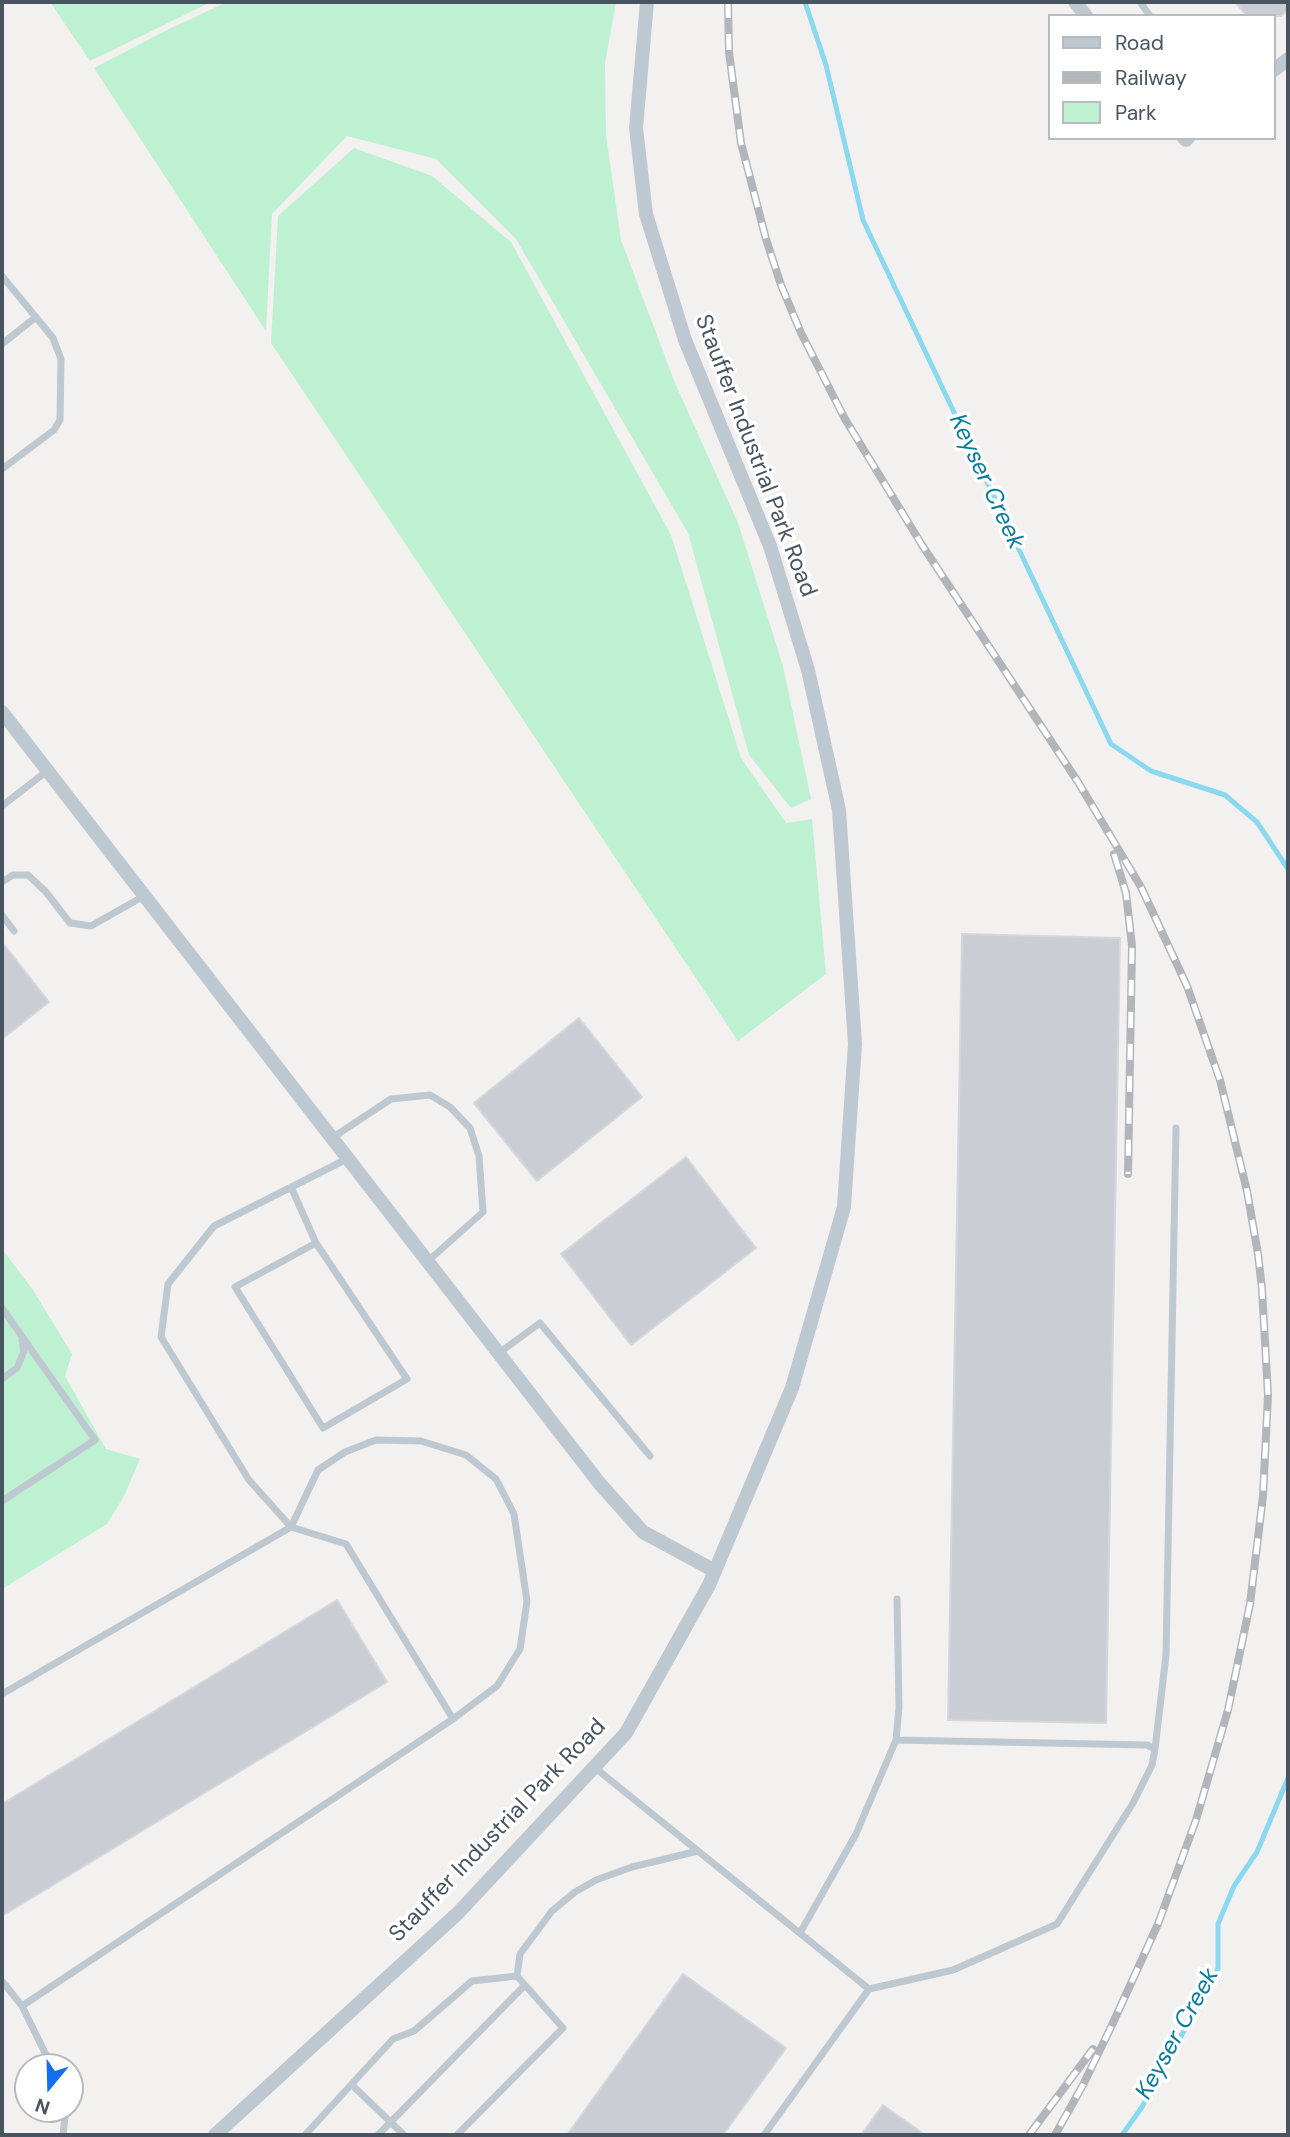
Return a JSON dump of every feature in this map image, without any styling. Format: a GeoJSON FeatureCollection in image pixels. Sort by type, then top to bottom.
{"type":"FeatureCollection","features":[{"type":"Feature","properties":{"kind":"street","name":"Stauffer Industrial Park Road"},"geometry":{"type":"LineString","coordinates":[[215,2135],[458,1913],[626,1733],[709,1585],[792,1388],[844,1208],[855,1044],[839,810],[808,670],[769,546],[685,340],[646,214],[636,128],[647,2]]}},
{"type":"Feature","properties":{"kind":"street"},"geometry":{"type":"LineString","coordinates":[[2,712],[600,1484],[643,1532],[715,1571]]}},
{"type":"Feature","properties":{"kind":"lane"},"geometry":{"type":"LineString","coordinates":[[2,276],[53,338],[61,359],[60,420],[54,430],[2,469]]}},
{"type":"Feature","properties":{"kind":"lane"},"geometry":{"type":"LineString","coordinates":[[2,344],[36,317]]}},
{"type":"Feature","properties":{"kind":"lane"},"geometry":{"type":"LineString","coordinates":[[2,806],[47,771]]}},
{"type":"Feature","properties":{"kind":"lane"},"geometry":{"type":"LineString","coordinates":[[2,882],[13,875],[28,875],[46,892],[70,923],[91,926],[144,896]]}},
{"type":"Feature","properties":{"kind":"lane"},"geometry":{"type":"LineString","coordinates":[[2,915],[15,931]]}},
{"type":"Feature","properties":{"kind":"lane"},"geometry":{"type":"LineString","coordinates":[[332,1138],[391,1099],[430,1095],[450,1107],[470,1128],[480,1156],[483,1212],[428,1261]]}},
{"type":"Feature","properties":{"kind":"lane"},"geometry":{"type":"LineString","coordinates":[[764,2135],[869,1989],[953,1970],[1057,1924],[1133,1803],[1152,1765],[1166,1655],[1176,1128]]}},
{"type":"Feature","properties":{"kind":"lane"},"geometry":{"type":"LineString","coordinates":[[348,1158],[214,1226],[168,1284],[161,1337],[249,1480],[291,1527],[346,1544],[453,1719]]}},
{"type":"Feature","properties":{"kind":"lane"},"geometry":{"type":"LineString","coordinates":[[291,1187],[316,1243],[407,1379],[323,1428],[235,1287],[316,1243]]}},
{"type":"Feature","properties":{"kind":"lane"},"geometry":{"type":"LineString","coordinates":[[2,1308],[95,1440],[5,1499],[2,1490]]}},
{"type":"Feature","properties":{"kind":"lane"},"geometry":{"type":"LineString","coordinates":[[499,1353],[540,1323],[650,1456]]}},
{"type":"Feature","properties":{"kind":"lane"},"geometry":{"type":"LineString","coordinates":[[2,1379],[17,1368],[24,1351],[21,1336]]}},
{"type":"Feature","properties":{"kind":"lane"},"geometry":{"type":"LineString","coordinates":[[2,1694],[291,1527],[318,1469],[345,1452],[376,1440],[421,1441],[466,1455],[496,1479],[513,1514],[527,1601],[520,1649],[497,1686],[453,1719],[22,2006]]}},
{"type":"Feature","properties":{"kind":"lane"},"geometry":{"type":"LineString","coordinates":[[800,1933],[856,1834],[896,1740],[899,1707],[897,1599]]}},
{"type":"Feature","properties":{"kind":"lane"},"geometry":{"type":"LineString","coordinates":[[896,1740],[1147,1745],[1155,1749]]}},
{"type":"Feature","properties":{"kind":"lane"},"geometry":{"type":"LineString","coordinates":[[594,1767],[869,1989]]}},
{"type":"Feature","properties":{"kind":"lane"},"geometry":{"type":"LineString","coordinates":[[457,2135],[563,2028],[517,1976],[520,1954],[552,1911],[575,1892],[596,1880],[632,1867],[698,1851]]}},
{"type":"Feature","properties":{"kind":"lane"},"geometry":{"type":"LineString","coordinates":[[305,2135],[393,2039],[414,2031],[472,1981],[517,1976]]}},
{"type":"Feature","properties":{"kind":"lane"},"geometry":{"type":"LineString","coordinates":[[2,1981],[22,2006],[45,2053]]}},
{"type":"Feature","properties":{"kind":"lane"},"geometry":{"type":"LineString","coordinates":[[378,2135],[525,1985]]}},
{"type":"Feature","properties":{"kind":"lane"},"geometry":{"type":"LineString","coordinates":[[352,2085],[404,2135]]}},
{"type":"Feature","properties":{"kind":"green space"},"geometry":{"type":"Polygon","coordinates":[[[50,2],[211,2],[90,61],[50,2]]]}},
{"type":"Feature","properties":{"kind":"green space"},"geometry":{"type":"Polygon","coordinates":[[[227,2],[616,2],[605,63],[606,135],[621,240],[675,383],[738,523],[783,666],[811,799],[791,808],[749,755],[688,533],[516,239],[436,159],[347,136],[272,214],[266,331],[94,68],[227,2]]]}},
{"type":"Feature","properties":{"kind":"green space"},"geometry":{"type":"Polygon","coordinates":[[[354,148],[432,176],[511,242],[671,535],[741,758],[786,823],[812,819],[826,974],[738,1041],[271,343],[278,216],[354,148]]]}},
{"type":"Feature","properties":{"kind":"green space"},"geometry":{"type":"Polygon","coordinates":[[[2,1249],[33,1290],[72,1354],[65,1376],[106,1449],[140,1459],[124,1496],[107,1524],[2,1589],[2,1249]]]}},
{"type":"Feature","properties":{"kind":"building"},"geometry":{"type":"Polygon","coordinates":[[[1235,2],[1288,2],[1288,10],[1281,16],[1245,14],[1235,2]]]}},
{"type":"Feature","properties":{"kind":"building"},"geometry":{"type":"Polygon","coordinates":[[[962,934],[1120,938],[1106,1723],[948,1720],[962,934]]]}},
{"type":"Feature","properties":{"kind":"building"},"geometry":{"type":"Polygon","coordinates":[[[2,942],[49,1002],[2,1039],[2,942]]]}},
{"type":"Feature","properties":{"kind":"building"},"geometry":{"type":"Polygon","coordinates":[[[579,1018],[642,1097],[537,1181],[474,1103],[579,1018]]]}},
{"type":"Feature","properties":{"kind":"building"},"geometry":{"type":"Polygon","coordinates":[[[686,1157],[756,1248],[631,1345],[561,1254],[686,1157]]]}},
{"type":"Feature","properties":{"kind":"building"},"geometry":{"type":"Polygon","coordinates":[[[337,1600],[387,1682],[2,1916],[2,1804],[337,1600]]]}},
{"type":"Feature","properties":{"kind":"building"},"geometry":{"type":"Polygon","coordinates":[[[683,1974],[786,2048],[723,2135],[567,2135],[683,1974]]]}},
{"type":"Feature","properties":{"kind":"building"},"geometry":{"type":"Polygon","coordinates":[[[883,2105],[925,2135],[861,2135],[883,2105]]]}},
{"type":"Feature","properties":{"kind":"waterway","name":"Keyser Creek"},"geometry":{"type":"LineString","coordinates":[[805,2],[826,65],[863,220],[1111,744],[1151,771],[1225,795],[1257,822],[1288,869]]}},
{"type":"Feature","properties":{"kind":"waterway","name":"Keyser Creek"},"geometry":{"type":"LineString","coordinates":[[1122,2135],[1142,2107],[1218,1969],[1218,1924],[1234,1886],[1257,1852],[1288,1778]]}},
{"type":"Feature","properties":{"kind":"railway"},"geometry":{"type":"LineString","coordinates":[[728,2],[729,52],[741,143],[766,239],[801,333],[845,419],[922,545],[1078,782],[1141,887],[1187,986],[1220,1080],[1247,1191],[1258,1254],[1268,1395],[1263,1496],[1250,1604],[1228,1710],[1196,1820],[1158,1924],[1083,2085],[1055,2135]]}},
{"type":"Feature","properties":{"kind":"railway"},"geometry":{"type":"LineString","coordinates":[[1114,854],[1126,893],[1132,946],[1128,1174]]}},
{"type":"Feature","properties":{"kind":"railway"},"geometry":{"type":"LineString","coordinates":[[1029,2135],[1093,2049]]}}]}
